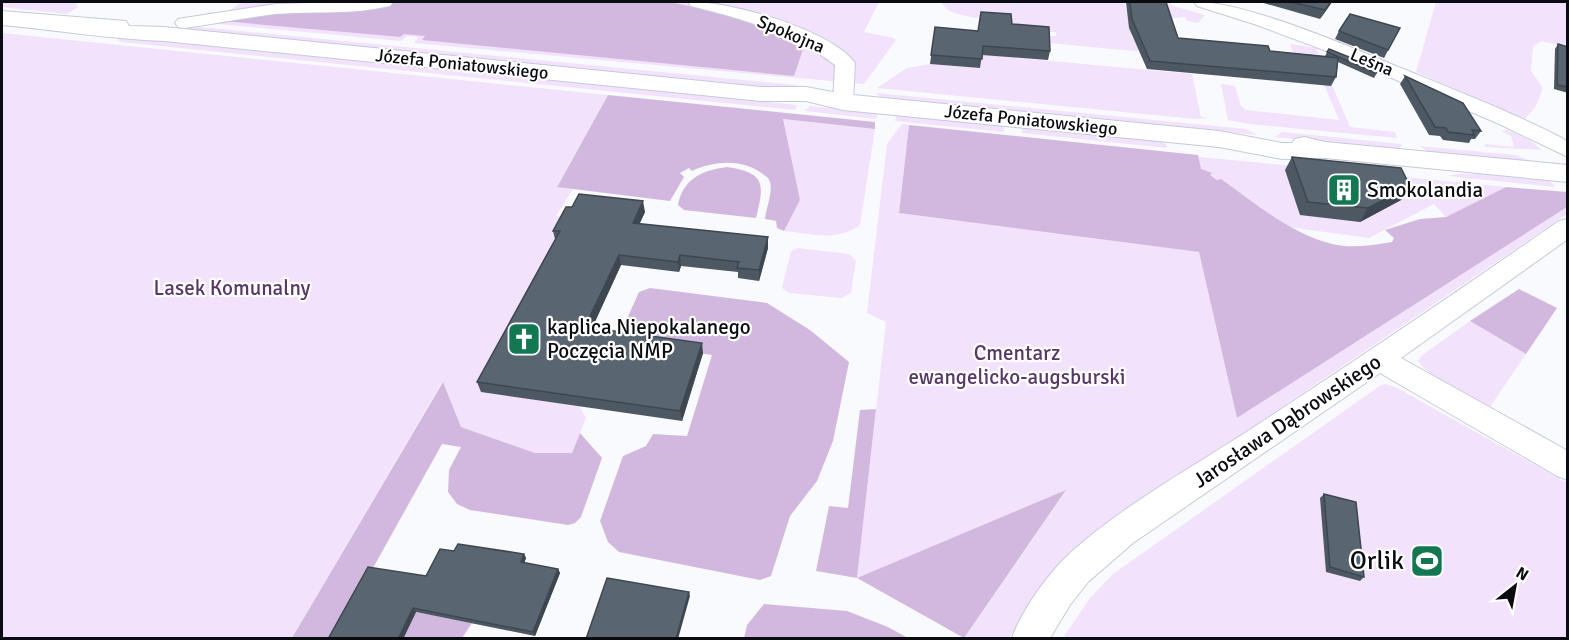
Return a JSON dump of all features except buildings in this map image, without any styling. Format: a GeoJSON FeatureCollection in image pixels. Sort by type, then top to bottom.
{"type":"FeatureCollection","features":[{"type":"Feature","properties":{"kind":"street"},"geometry":{"type":"LineString","coordinates":[[174,28],[276,9],[346,7],[384,2]]}},
{"type":"Feature","properties":{"kind":"street","name":"Spokojna"},"geometry":{"type":"LineString","coordinates":[[697,2],[772,24],[826,47],[845,63],[843,102]]}},
{"type":"Feature","properties":{"kind":"street","name":"Leśna"},"geometry":{"type":"LineString","coordinates":[[1203,2],[1268,22],[1342,50],[1527,129],[1568,151]]}},
{"type":"Feature","properties":{"kind":"street","name":"Józefa Poniatowskiego"},"geometry":{"type":"LineString","coordinates":[[2,18],[96,27],[126,35],[174,28],[761,94],[803,103],[843,102],[1219,139],[1282,150],[1325,150],[1568,174]]}},
{"type":"Feature","properties":{"kind":"street","name":"Jarosława Dąbrowskiego"},"geometry":{"type":"LineString","coordinates":[[1030,639],[1058,593],[1076,571],[1100,549],[1568,227]]}},
{"type":"Feature","properties":{"kind":"street"},"geometry":{"type":"LineString","coordinates":[[1379,359],[1568,466]]}},
{"type":"Feature","properties":{"kind":"green space"},"geometry":{"type":"Polygon","coordinates":[[[2,2],[75,2],[78,7],[67,14],[2,7],[2,2]]]}},
{"type":"Feature","properties":{"kind":"green space"},"geometry":{"type":"Polygon","coordinates":[[[242,2],[394,2],[367,8],[225,21],[400,37],[403,33],[803,48],[759,26],[713,11],[670,2],[879,2],[864,32],[896,40],[864,84],[414,43],[418,37],[407,36],[401,41],[197,22],[208,12],[224,14],[242,2]]]}},
{"type":"Feature","properties":{"kind":"green space"},"geometry":{"type":"Polygon","coordinates":[[[941,2],[1125,2],[1132,38],[1141,39],[1145,52],[1048,43],[1047,36],[1056,36],[1056,32],[1043,32],[961,15],[951,12],[941,2]]]}},
{"type":"Feature","properties":{"kind":"green space"},"geometry":{"type":"Polygon","coordinates":[[[1162,2],[1205,15],[1198,23],[1187,21],[1185,17],[1166,19],[1162,2]]]}},
{"type":"Feature","properties":{"kind":"green space"},"geometry":{"type":"Polygon","coordinates":[[[1436,2],[1567,2],[1567,47],[1541,41],[1533,47],[1531,71],[1543,88],[1536,106],[1525,119],[1416,72],[1436,2]]]}},
{"type":"Feature","properties":{"kind":"green space"},"geometry":{"type":"Polygon","coordinates":[[[190,26],[796,85],[802,88],[800,90],[188,30],[190,26]]]}},
{"type":"Feature","properties":{"kind":"green space","name":"Lasek Komunalny"},"geometry":{"type":"Polygon","coordinates":[[[2,33],[608,95],[557,186],[573,189],[556,216],[569,217],[481,392],[565,404],[575,398],[586,418],[572,453],[535,453],[461,427],[442,382],[292,638],[2,638],[2,33]]]}},
{"type":"Feature","properties":{"kind":"green space"},"geometry":{"type":"Polygon","coordinates":[[[118,38],[797,105],[795,110],[120,42],[118,38]]]}},
{"type":"Feature","properties":{"kind":"green space"},"geometry":{"type":"Polygon","coordinates":[[[1290,44],[1316,48],[1350,127],[1395,132],[1397,138],[1228,120],[1221,84],[1235,86],[1241,106],[1246,110],[1339,120],[1312,56],[1294,54],[1290,44]]]}},
{"type":"Feature","properties":{"kind":"green space"},"geometry":{"type":"Polygon","coordinates":[[[980,45],[1008,48],[1009,57],[1192,74],[1201,117],[1210,118],[1195,119],[877,88],[907,68],[930,64],[979,68],[980,45]]]}},
{"type":"Feature","properties":{"kind":"green space"},"geometry":{"type":"Polygon","coordinates":[[[876,93],[1246,129],[1258,135],[881,98],[876,93]]]}},
{"type":"Feature","properties":{"kind":"green space"},"geometry":{"type":"Polygon","coordinates":[[[810,106],[878,113],[876,119],[805,111],[810,106]]]}},
{"type":"Feature","properties":{"kind":"green space"},"geometry":{"type":"Polygon","coordinates":[[[901,115],[1004,126],[1004,132],[895,121],[896,117],[901,115]]]}},
{"type":"Feature","properties":{"kind":"green space"},"geometry":{"type":"Polygon","coordinates":[[[782,119],[875,129],[860,225],[842,234],[823,236],[784,231],[800,200],[782,119]]]}},
{"type":"Feature","properties":{"kind":"green space","name":"Cmentarz ewangelicko-augsburski"},"geometry":{"type":"Polygon","coordinates":[[[902,124],[909,125],[899,213],[1199,252],[1237,418],[1567,207],[1567,214],[1105,527],[1058,564],[1009,638],[964,638],[1065,492],[857,578],[886,322],[867,313],[887,144],[902,124]]]}},
{"type":"Feature","properties":{"kind":"green space"},"geometry":{"type":"Polygon","coordinates":[[[1022,127],[1159,141],[1166,144],[1167,148],[1022,133],[1022,127]]]}},
{"type":"Feature","properties":{"kind":"green space"},"geometry":{"type":"Polygon","coordinates":[[[1507,130],[1528,139],[1542,150],[1485,147],[1485,144],[1514,147],[1511,136],[1501,131],[1507,130]]]}},
{"type":"Feature","properties":{"kind":"green space"},"geometry":{"type":"Polygon","coordinates":[[[1282,132],[1401,144],[1402,146],[1397,149],[1275,137],[1282,132]]]}},
{"type":"Feature","properties":{"kind":"green space"},"geometry":{"type":"Polygon","coordinates":[[[1419,146],[1515,155],[1534,162],[1429,152],[1419,146]]]}},
{"type":"Feature","properties":{"kind":"green space"},"geometry":{"type":"Polygon","coordinates":[[[1180,155],[1506,187],[1446,217],[1434,204],[1369,238],[1288,227],[1180,155]]]}},
{"type":"Feature","properties":{"kind":"green space"},"geometry":{"type":"Polygon","coordinates":[[[1481,174],[1550,181],[1555,187],[1447,176],[1481,174]]]}},
{"type":"Feature","properties":{"kind":"green space"},"geometry":{"type":"Polygon","coordinates":[[[798,248],[849,254],[856,260],[851,293],[841,298],[789,293],[782,288],[791,251],[798,248]]]}},
{"type":"Feature","properties":{"kind":"green space"},"geometry":{"type":"Polygon","coordinates":[[[1470,321],[1526,354],[1490,407],[1442,382],[1418,361],[1421,356],[1470,321]]]}},
{"type":"Feature","properties":{"kind":"green space"},"geometry":{"type":"Polygon","coordinates":[[[1386,384],[1567,483],[1567,638],[1063,638],[1090,598],[1113,574],[1381,385],[1386,384]]]}},
{"type":"Feature","properties":{"kind":"shaded area"},"geometry":{"type":"Polygon","coordinates":[[[394,2],[670,2],[713,11],[759,26],[803,49],[794,76],[422,40],[425,36],[404,34],[400,37],[222,21],[273,12],[367,8],[394,2]]]}},
{"type":"Feature","properties":{"kind":"shaded area"},"geometry":{"type":"Polygon","coordinates":[[[608,95],[875,122],[875,129],[783,119],[800,200],[784,231],[777,228],[776,221],[765,219],[771,190],[769,179],[752,168],[735,163],[718,163],[692,171],[689,168],[680,173],[684,177],[670,201],[557,187],[608,95]]]}},
{"type":"Feature","properties":{"kind":"shaded area"},"geometry":{"type":"Polygon","coordinates":[[[909,125],[1198,155],[1201,169],[1212,173],[1210,175],[1217,180],[1221,179],[1274,217],[1317,239],[1347,246],[1392,242],[1394,238],[1385,230],[1420,219],[1446,217],[1506,187],[1567,192],[1567,207],[1237,418],[1199,252],[899,213],[909,125]]]}},
{"type":"Feature","properties":{"kind":"shaded area"},"geometry":{"type":"Polygon","coordinates":[[[727,167],[750,173],[760,182],[756,218],[684,210],[678,205],[684,189],[695,177],[727,167]]]}},
{"type":"Feature","properties":{"kind":"shaded area"},"geometry":{"type":"Polygon","coordinates":[[[650,288],[767,303],[810,330],[849,362],[833,441],[817,481],[790,516],[771,576],[760,580],[619,552],[608,542],[600,521],[623,456],[646,446],[653,434],[687,436],[712,355],[617,341],[639,292],[650,288]]]}},
{"type":"Feature","properties":{"kind":"shaded area"},"geometry":{"type":"Polygon","coordinates":[[[1519,289],[1557,308],[1526,354],[1470,321],[1519,289]]]}},
{"type":"Feature","properties":{"kind":"shaded area"},"geometry":{"type":"Polygon","coordinates":[[[443,382],[461,427],[535,453],[572,453],[580,433],[602,458],[581,517],[575,523],[568,525],[470,510],[457,504],[448,492],[449,470],[461,447],[442,444],[334,638],[292,638],[443,382]]]}},
{"type":"Feature","properties":{"kind":"shaded area"},"geometry":{"type":"Polygon","coordinates":[[[876,409],[857,578],[816,571],[829,506],[848,508],[860,410],[876,409]]]}},
{"type":"Feature","properties":{"kind":"shaded area"},"geometry":{"type":"Polygon","coordinates":[[[1066,490],[964,638],[857,578],[1066,490]]]}},
{"type":"Feature","properties":{"kind":"shaded area"},"geometry":{"type":"Polygon","coordinates":[[[764,604],[847,611],[888,627],[908,638],[744,638],[747,625],[764,604]]]}},
{"type":"Feature","properties":{"kind":"shaded area"},"geometry":{"type":"Polygon","coordinates":[[[416,612],[472,623],[462,638],[403,638],[416,612]]]}},
{"type":"Feature","properties":{"kind":"place","name":"Smokolandia"},"geometry":{"type":"Point","coordinates":[1344,190]}},
{"type":"Feature","properties":{"kind":"place","name":"kaplica Niepokalanego Poczęcia NMP"},"geometry":{"type":"Point","coordinates":[524,339]}},
{"type":"Feature","properties":{"kind":"place","name":"Orlik"},"geometry":{"type":"Point","coordinates":[1427,561]}}]}
